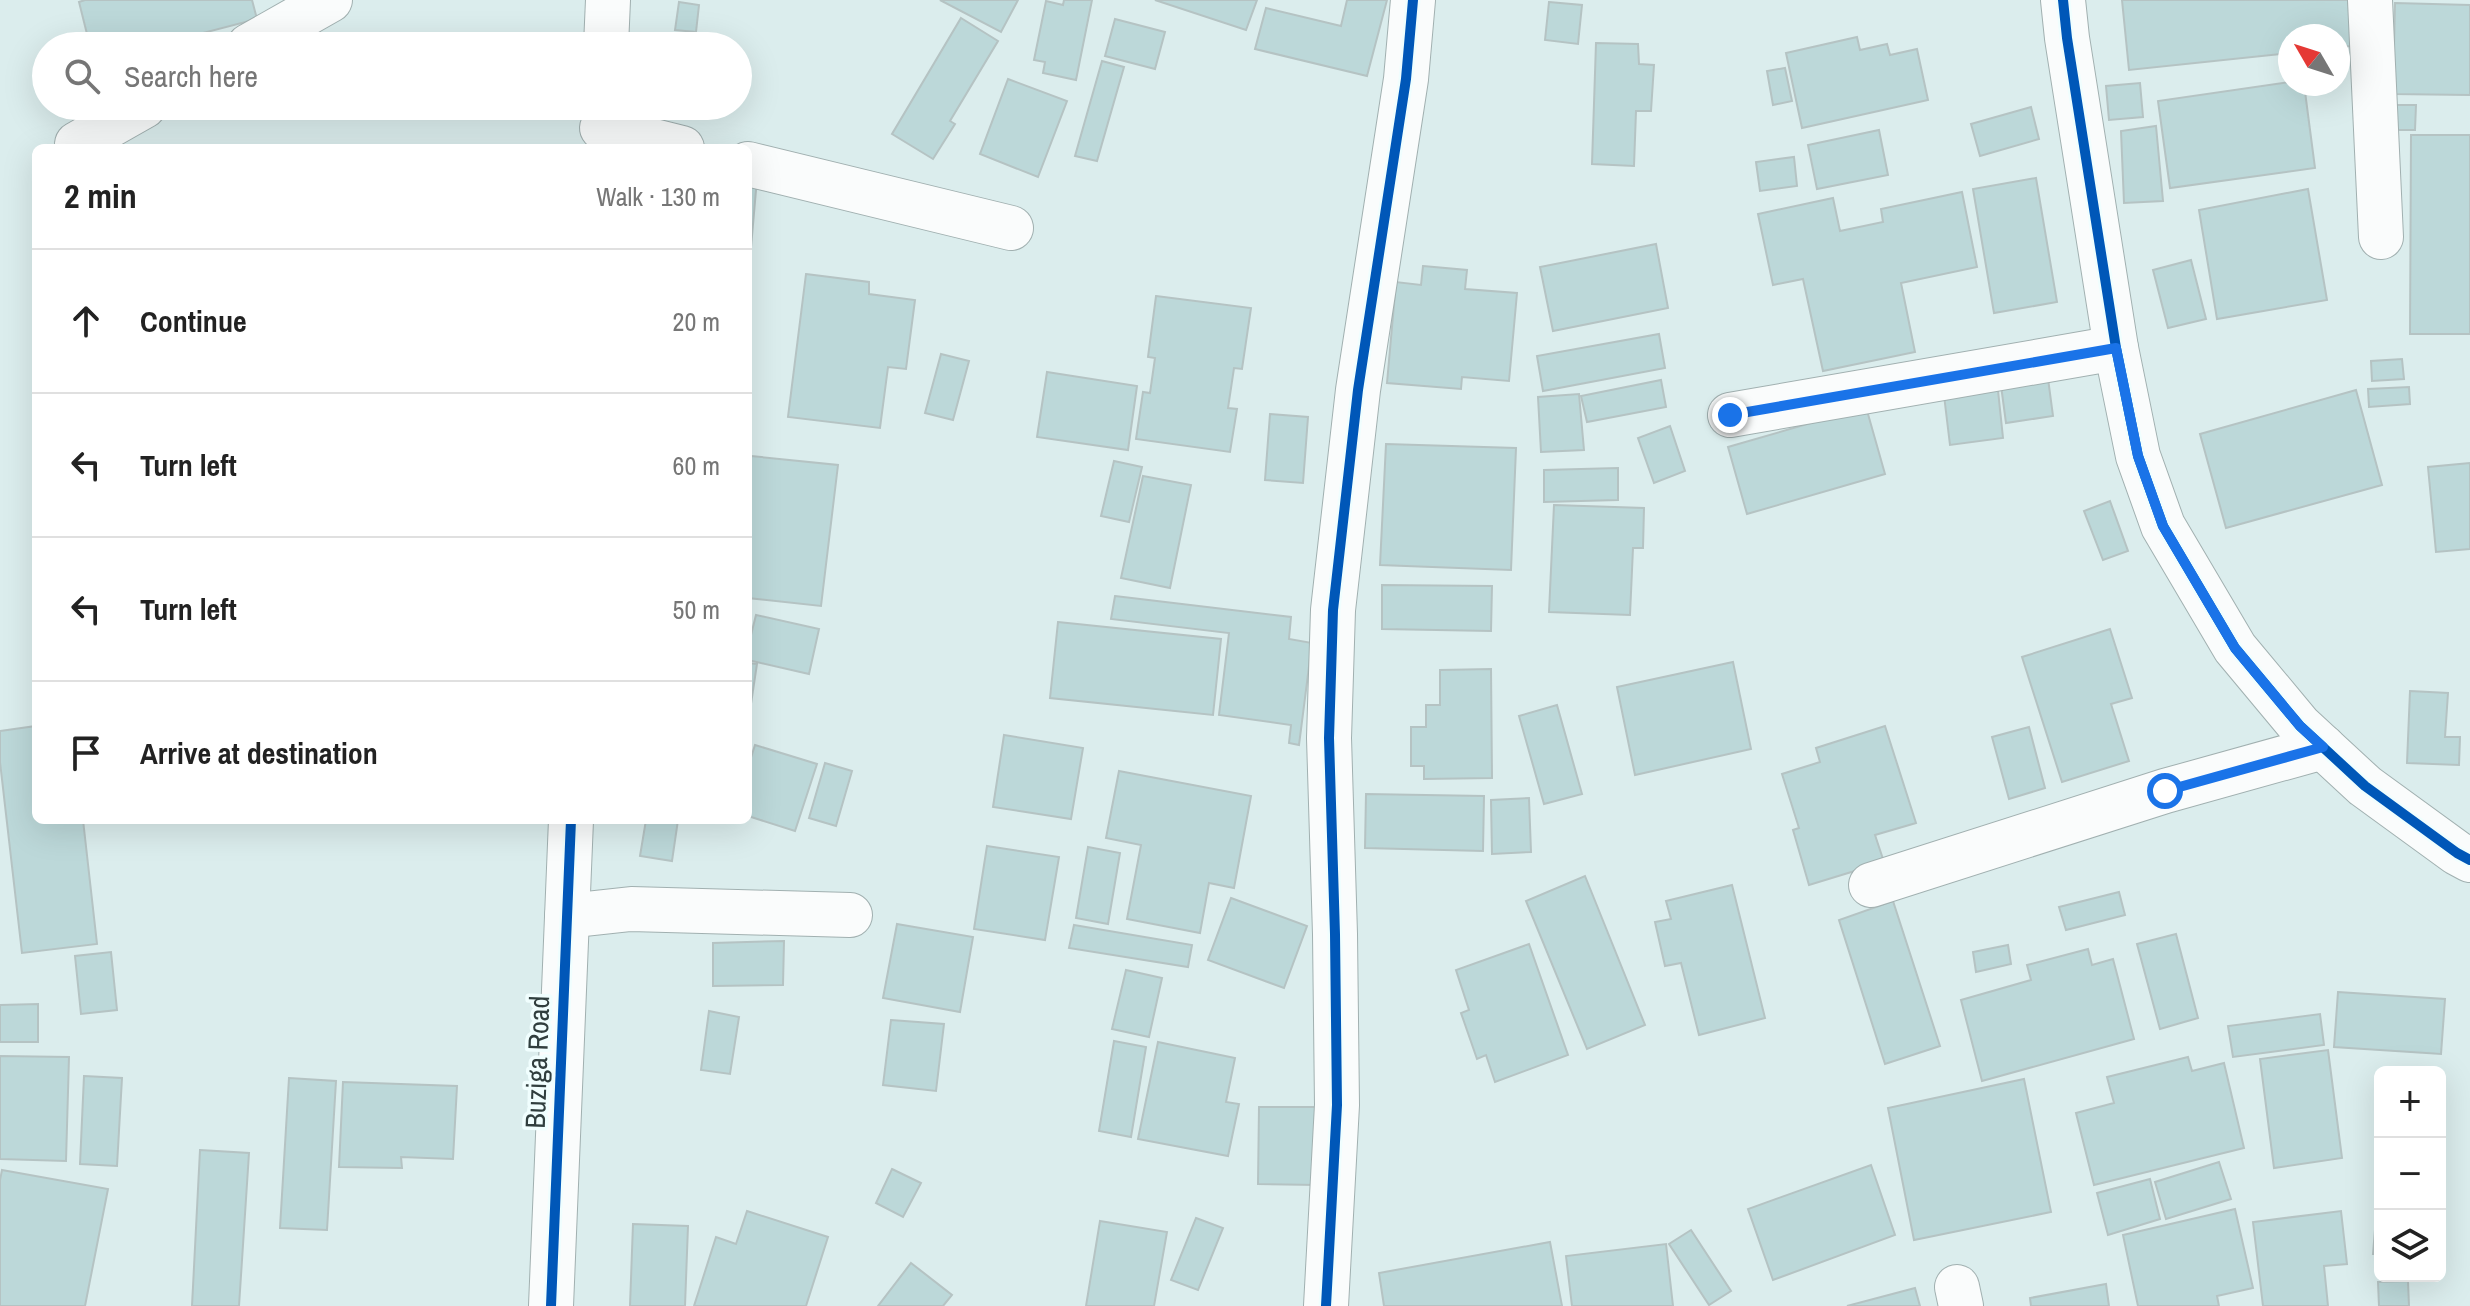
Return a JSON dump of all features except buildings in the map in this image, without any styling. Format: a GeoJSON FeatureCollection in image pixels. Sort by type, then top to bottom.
{"type":"FeatureCollection","features":[{"type":"Feature","properties":{"kind":"street"},"geometry":{"type":"LineString","coordinates":[[274,32],[330,0]]}},
{"type":"Feature","properties":{"kind":"street"},"geometry":{"type":"LineString","coordinates":[[607,32],[608,0]]}},
{"type":"Feature","properties":{"kind":"street"},"geometry":{"type":"LineString","coordinates":[[1326,1306],[1337,1105],[1329,738],[1333,610],[1358,390],[1406,79],[1413,0]]}},
{"type":"Feature","properties":{"kind":"street"},"geometry":{"type":"LineString","coordinates":[[2063,0],[2116,348],[2138,456],[2163,526],[2235,648],[2300,726],[2365,786],[2470,860]]}},
{"type":"Feature","properties":{"kind":"street"},"geometry":{"type":"LineString","coordinates":[[2370,0],[2381,237]]}},
{"type":"Feature","properties":{"kind":"street"},"geometry":{"type":"LineString","coordinates":[[77,144],[119,120]]}},
{"type":"Feature","properties":{"kind":"street"},"geometry":{"type":"LineString","coordinates":[[602,127],[667,144]]}},
{"type":"Feature","properties":{"kind":"street"},"geometry":{"type":"LineString","coordinates":[[752,165],[1011,228]]}},
{"type":"Feature","properties":{"kind":"street"},"geometry":{"type":"LineString","coordinates":[[1730,415],[2116,348]]}},
{"type":"Feature","properties":{"kind":"street"},"geometry":{"type":"LineString","coordinates":[[1871,885],[2165,791],[2323,747]]}},
{"type":"Feature","properties":{"kind":"street","name":"Buziga Road"},"geometry":{"type":"LineString","coordinates":[[551,1306],[571,824]]}},
{"type":"Feature","properties":{"kind":"street"},"geometry":{"type":"LineString","coordinates":[[567,916],[631,909],[850,915]]}},
{"type":"Feature","properties":{"kind":"cycle path"},"geometry":{"type":"LineString","coordinates":[[1326,1306],[1337,1105],[1329,738],[1333,610],[1358,390],[1406,79],[1413,0]]}},
{"type":"Feature","properties":{"kind":"cycle path"},"geometry":{"type":"LineString","coordinates":[[2063,0],[2116,348],[2138,456],[2163,526],[2235,648],[2300,726],[2365,786],[2470,860]]}},
{"type":"Feature","properties":{"kind":"cycle path"},"geometry":{"type":"LineString","coordinates":[[551,1306],[571,824]]}},
{"type":"Feature","properties":{"kind":"route"},"geometry":{"type":"LineString","coordinates":[[1730,415],[2116,348],[2138,456],[2163,526],[2235,648],[2300,726],[2323,747],[2165,791]]}}]}
